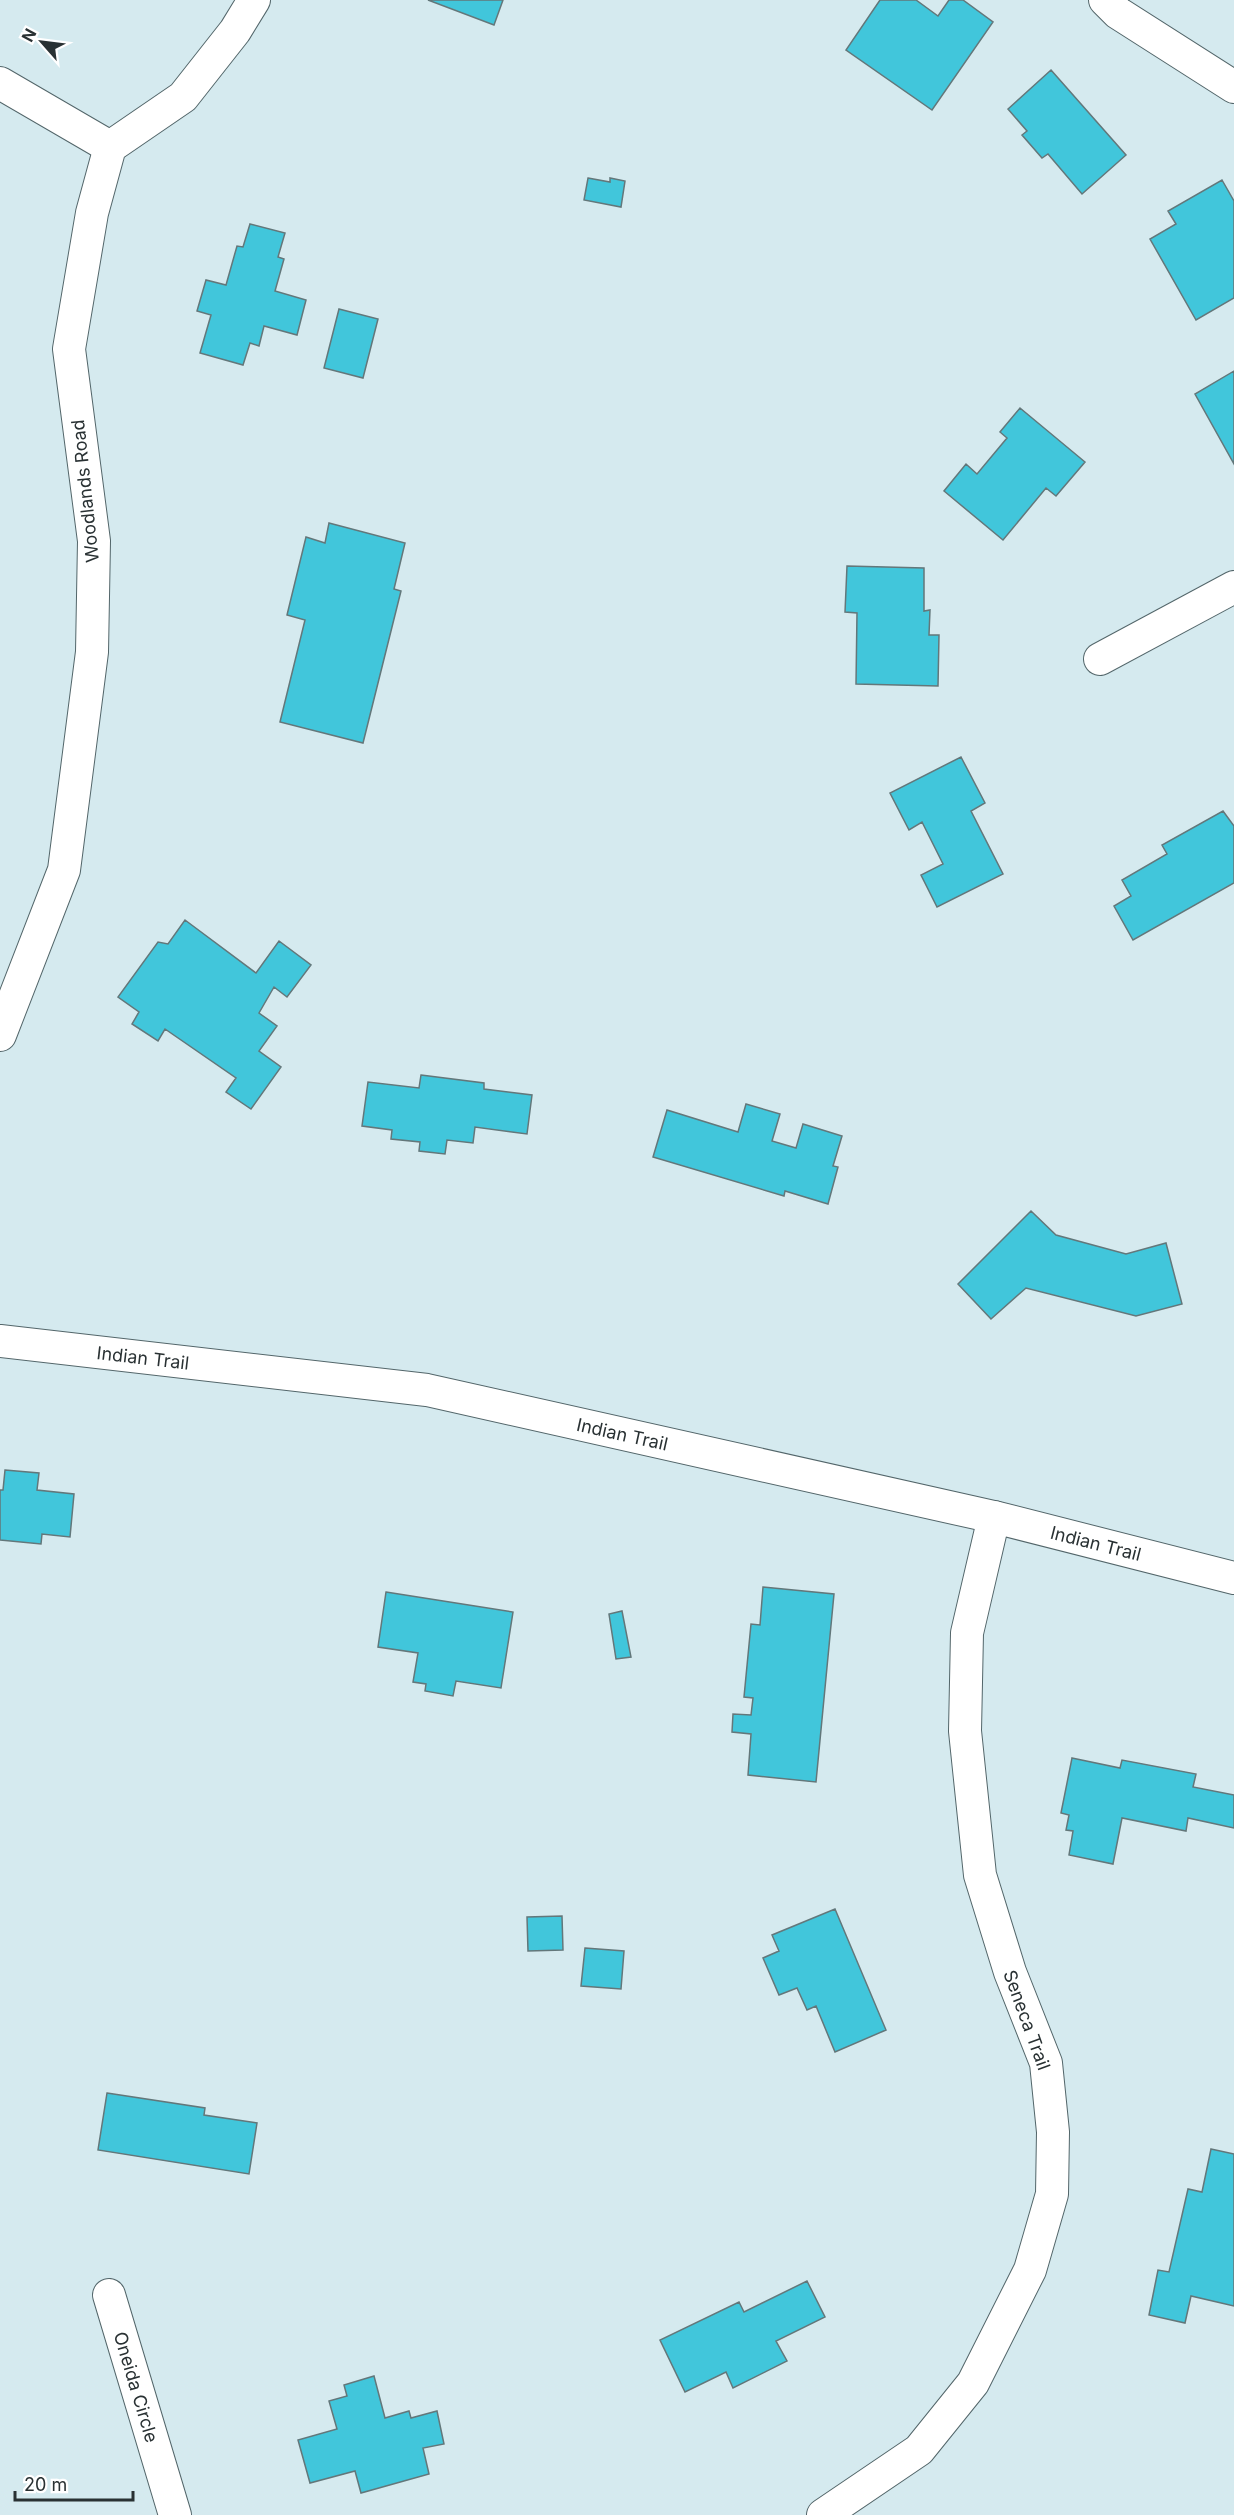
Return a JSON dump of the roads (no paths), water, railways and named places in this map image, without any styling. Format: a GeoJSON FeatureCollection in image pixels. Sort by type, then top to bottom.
{"type":"FeatureCollection","features":[{"type":"Feature","properties":{"kind":"street"},"geometry":{"type":"LineString","coordinates":[[0,83],[110,147],[183,97],[235,31],[254,0]]}},
{"type":"Feature","properties":{"kind":"street"},"geometry":{"type":"LineString","coordinates":[[1105,0],[1118,13],[1234,87]]}},
{"type":"Feature","properties":{"kind":"street","name":"Woodlands Road"},"geometry":{"type":"LineString","coordinates":[[0,1035],[64,870],[92,652],[94,541],[69,349],[92,213],[110,147]]}},
{"type":"Feature","properties":{"kind":"street"},"geometry":{"type":"LineString","coordinates":[[1100,659],[1234,587]]}},
{"type":"Feature","properties":{"kind":"street","name":"Indian Trail"},"geometry":{"type":"LineString","coordinates":[[0,1341],[428,1390],[994,1517],[1234,1578]]}},
{"type":"Feature","properties":{"kind":"street","name":"Seneca Trail"},"geometry":{"type":"LineString","coordinates":[[823,2515],[919,2450],[973,2383],[1030,2270],[1052,2194],[1053,2132],[1046,2063],[1010,1972],[980,1875],[965,1731],[967,1633],[994,1517]]}},
{"type":"Feature","properties":{"kind":"street","name":"Oneida Circle"},"geometry":{"type":"LineString","coordinates":[[109,2295],[175,2515]]}}]}
